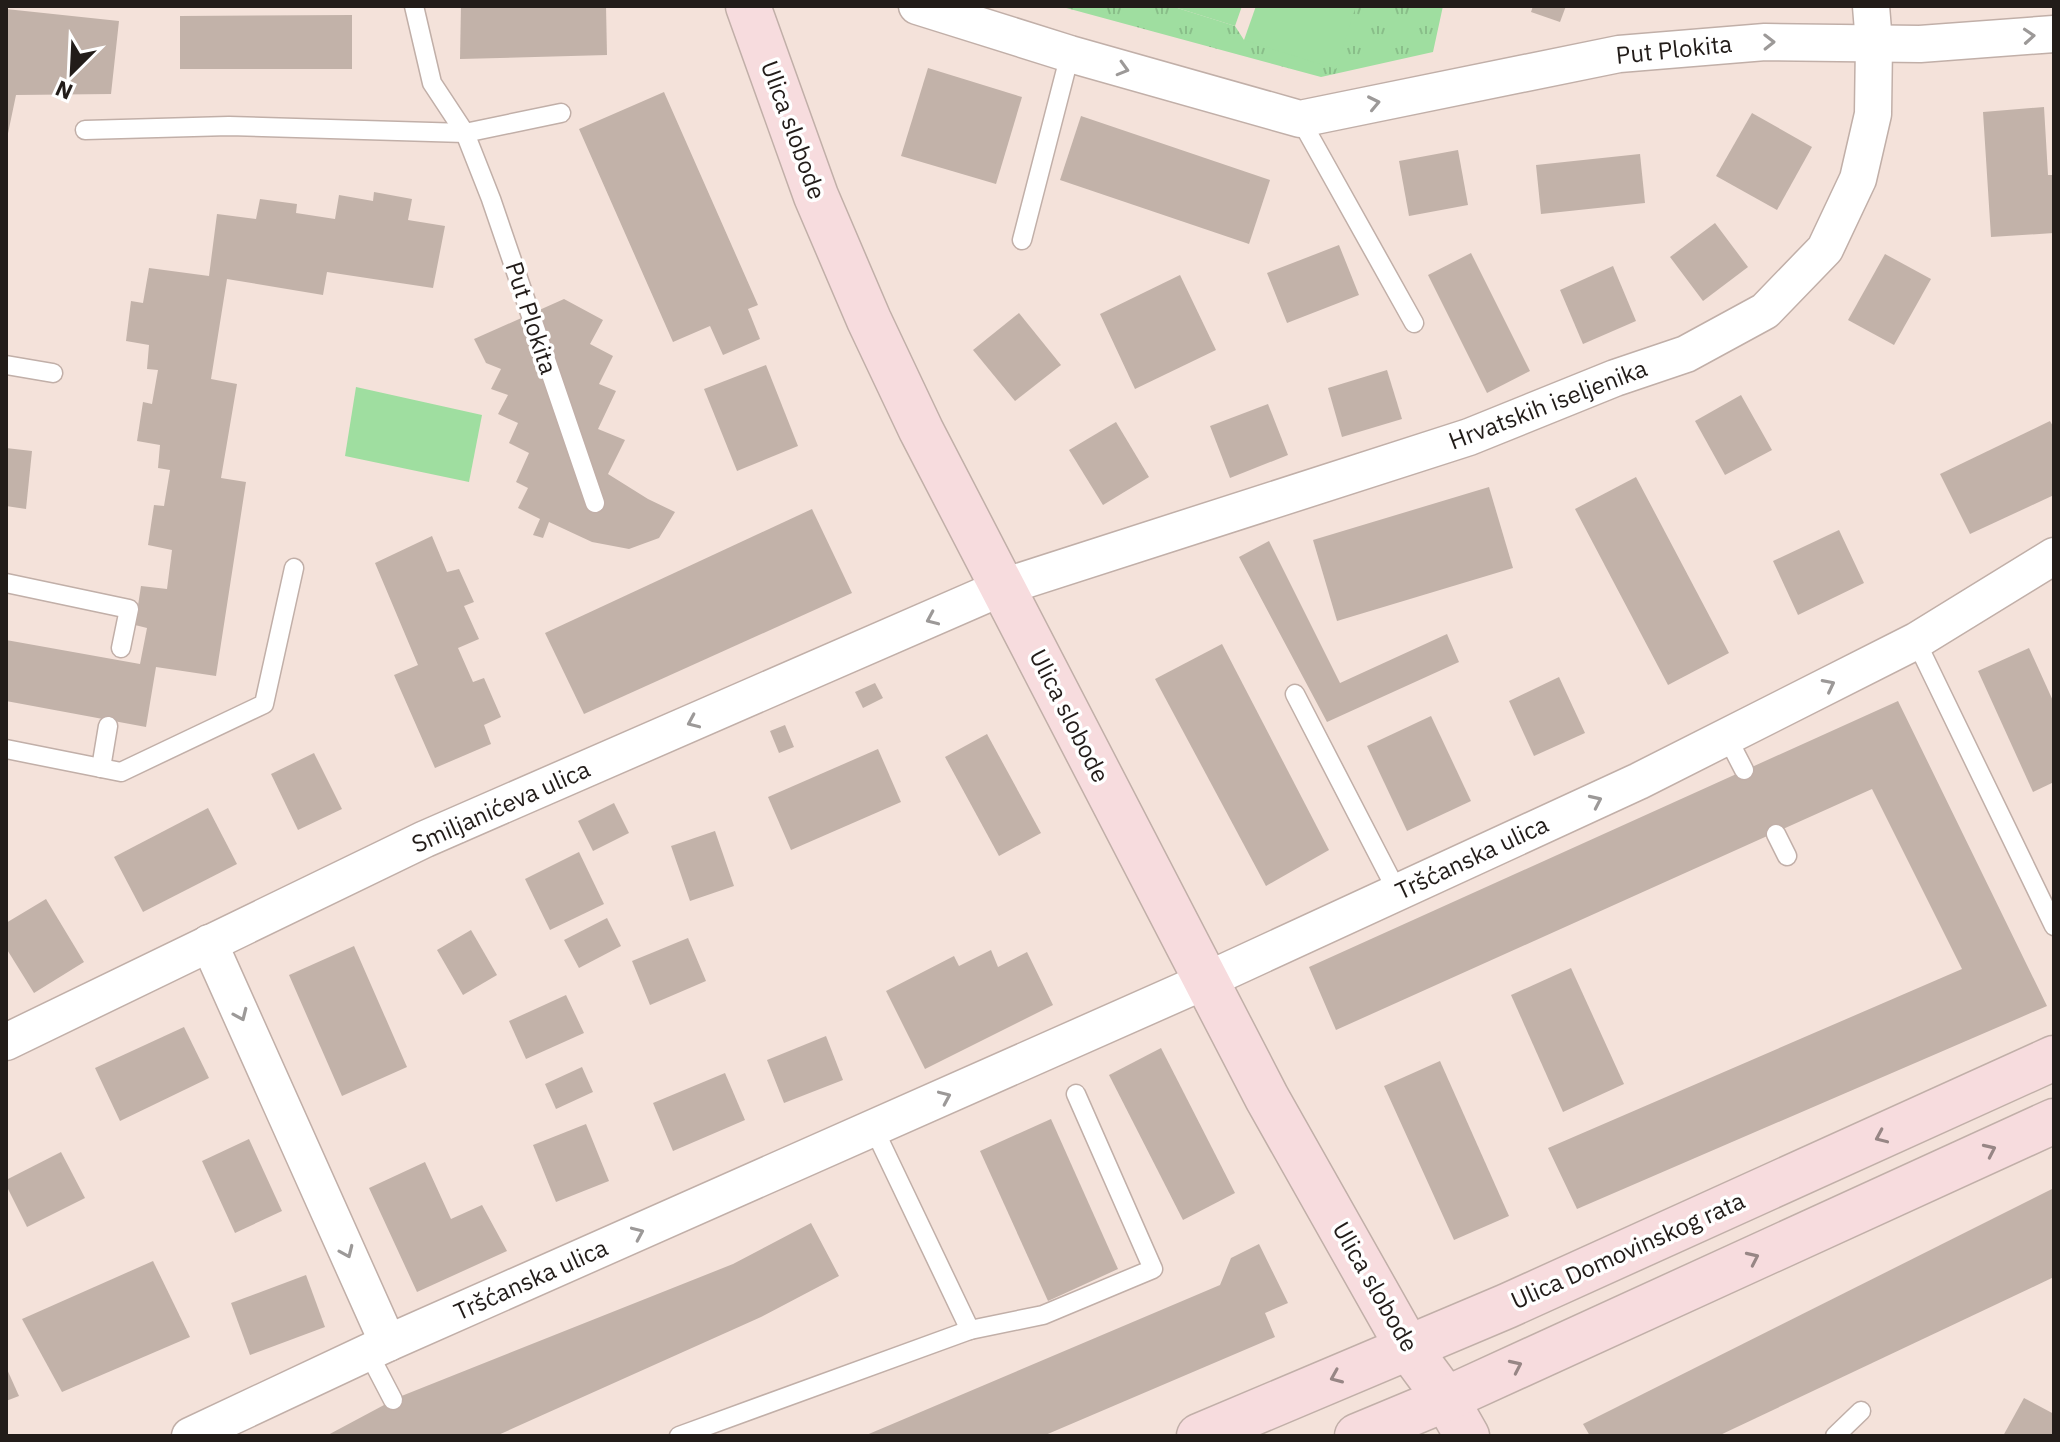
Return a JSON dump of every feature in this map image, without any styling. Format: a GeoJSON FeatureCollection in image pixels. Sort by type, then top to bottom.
{"type":"FeatureCollection","features":[{"type":"Feature","properties":{"kind":"main road","name":"Ulica slobode"},"geometry":{"type":"LineString","coordinates":[[748,6],[816,196],[869,320],[921,430],[1267,1098],[1407,1346],[1446,1399],[1467,1436]]}},
{"type":"Feature","properties":{"kind":"main road","name":"Ulica Domovinskog rata"},"geometry":{"type":"LineString","coordinates":[[1199,1436],[1507,1306],[2054,1058]]}},
{"type":"Feature","properties":{"kind":"main road"},"geometry":{"type":"LineString","coordinates":[[1357,1436],[1446,1399],[2054,1121]]}},
{"type":"Feature","properties":{"kind":"street","name":"Hrvatskih iseljenika"},"geometry":{"type":"LineString","coordinates":[[1003,587],[1469,437],[1615,378],[1686,354],[1765,311],[1825,249],[1858,179],[1873,114],[1871,6]]}},
{"type":"Feature","properties":{"kind":"street","name":"Put Plokita"},"geometry":{"type":"LineString","coordinates":[[939,12],[1070,54],[1300,119],[1619,54],[1765,42],[1920,44],[2054,34]]}},
{"type":"Feature","properties":{"kind":"street","name":"Tršćanska ulica"},"geometry":{"type":"LineString","coordinates":[[190,1436],[378,1347],[1205,981],[1639,781],[1916,641],[2054,556]]}},
{"type":"Feature","properties":{"kind":"street","name":"Smiljanićeva ulica"},"geometry":{"type":"LineString","coordinates":[[6,1042],[425,839],[1003,587]]}},
{"type":"Feature","properties":{"kind":"street"},"geometry":{"type":"LineString","coordinates":[[209,943],[378,1347]]}},
{"type":"Feature","properties":{"kind":"lane","name":"Put Plokita"},"geometry":{"type":"LineString","coordinates":[[414,6],[432,83],[465,133],[527,298],[595,503]]}},
{"type":"Feature","properties":{"kind":"lane"},"geometry":{"type":"LineString","coordinates":[[1022,240],[1070,54]]}},
{"type":"Feature","properties":{"kind":"lane"},"geometry":{"type":"LineString","coordinates":[[85,130],[229,126],[465,133],[561,113]]}},
{"type":"Feature","properties":{"kind":"lane"},"geometry":{"type":"LineString","coordinates":[[1300,119],[1414,323]]}},
{"type":"Feature","properties":{"kind":"lane"},"geometry":{"type":"LineString","coordinates":[[6,365],[53,373]]}},
{"type":"Feature","properties":{"kind":"lane"},"geometry":{"type":"LineString","coordinates":[[6,749],[121,772],[264,704],[294,568]]}},
{"type":"Feature","properties":{"kind":"lane"},"geometry":{"type":"LineString","coordinates":[[6,583],[129,609],[121,648]]}},
{"type":"Feature","properties":{"kind":"lane"},"geometry":{"type":"LineString","coordinates":[[1916,641],[2054,926]]}},
{"type":"Feature","properties":{"kind":"lane"},"geometry":{"type":"LineString","coordinates":[[1295,694],[1398,893]]}},
{"type":"Feature","properties":{"kind":"lane"},"geometry":{"type":"LineString","coordinates":[[101,768],[108,726]]}},
{"type":"Feature","properties":{"kind":"lane"},"geometry":{"type":"LineString","coordinates":[[1727,737],[1744,770]]}},
{"type":"Feature","properties":{"kind":"lane"},"geometry":{"type":"LineString","coordinates":[[1776,834],[1787,856]]}},
{"type":"Feature","properties":{"kind":"lane"},"geometry":{"type":"LineString","coordinates":[[679,1436],[970,1330],[1043,1315],[1153,1269],[1076,1094]]}},
{"type":"Feature","properties":{"kind":"lane"},"geometry":{"type":"LineString","coordinates":[[874,1129],[970,1330]]}},
{"type":"Feature","properties":{"kind":"lane"},"geometry":{"type":"LineString","coordinates":[[378,1347],[393,1400]]}},
{"type":"Feature","properties":{"kind":"lane"},"geometry":{"type":"LineString","coordinates":[[1835,1436],[1861,1411]]}},
{"type":"Feature","properties":{"kind":"green space"},"geometry":{"type":"Polygon","coordinates":[[[1059,6],[1171,6],[1235,26],[1244,40],[1356,6],[1443,6],[1433,52],[1321,77],[1059,6]]]}},
{"type":"Feature","properties":{"kind":"green space"},"geometry":{"type":"Polygon","coordinates":[[[1171,6],[1242,6],[1235,26],[1171,6]]]}},
{"type":"Feature","properties":{"kind":"green space"},"geometry":{"type":"Polygon","coordinates":[[[1256,6],[1356,6],[1336,69],[1244,40],[1256,6]]]}},
{"type":"Feature","properties":{"kind":"green space"},"geometry":{"type":"Polygon","coordinates":[[[356,387],[482,415],[469,482],[345,456],[356,387]]]}},
{"type":"Feature","properties":{"kind":"building"},"geometry":{"type":"Polygon","coordinates":[[[461,6],[606,6],[607,55],[460,59],[461,6]]]}},
{"type":"Feature","properties":{"kind":"building"},"geometry":{"type":"Polygon","coordinates":[[[1533,6],[1566,6],[1560,22],[1531,12],[1533,6]]]}},
{"type":"Feature","properties":{"kind":"building"},"geometry":{"type":"Polygon","coordinates":[[[6,9],[119,21],[111,94],[16,95],[6,143],[6,9]]]}},
{"type":"Feature","properties":{"kind":"building"},"geometry":{"type":"Polygon","coordinates":[[[352,15],[352,69],[180,69],[180,16],[352,15]]]}},
{"type":"Feature","properties":{"kind":"building"},"geometry":{"type":"Polygon","coordinates":[[[928,68],[1022,97],[996,184],[901,156],[928,68]]]}},
{"type":"Feature","properties":{"kind":"building"},"geometry":{"type":"Polygon","coordinates":[[[664,92],[758,305],[748,309],[760,339],[723,355],[710,326],[673,342],[579,129],[664,92]]]}},
{"type":"Feature","properties":{"kind":"building"},"geometry":{"type":"Polygon","coordinates":[[[2044,107],[2048,175],[2054,175],[2054,233],[1991,237],[1983,112],[2044,107]]]}},
{"type":"Feature","properties":{"kind":"building"},"geometry":{"type":"Polygon","coordinates":[[[1752,113],[1812,147],[1777,210],[1716,176],[1752,113]]]}},
{"type":"Feature","properties":{"kind":"building"},"geometry":{"type":"Polygon","coordinates":[[[1081,116],[1270,180],[1249,244],[1060,180],[1081,116]]]}},
{"type":"Feature","properties":{"kind":"building"},"geometry":{"type":"Polygon","coordinates":[[[1458,150],[1468,205],[1409,216],[1399,161],[1458,150]]]}},
{"type":"Feature","properties":{"kind":"building"},"geometry":{"type":"Polygon","coordinates":[[[1640,154],[1645,203],[1541,214],[1536,165],[1640,154]]]}},
{"type":"Feature","properties":{"kind":"building"},"geometry":{"type":"Polygon","coordinates":[[[374,192],[412,199],[408,220],[445,226],[433,288],[327,272],[323,295],[227,279],[211,379],[237,384],[221,478],[246,482],[216,676],[156,667],[146,727],[6,701],[6,640],[140,664],[147,628],[135,625],[141,586],[167,589],[172,550],[148,545],[154,505],[164,506],[170,470],[158,468],[160,445],[137,441],[143,402],[152,404],[158,370],[147,369],[149,345],[126,341],[131,301],[143,303],[149,268],[209,276],[217,214],[256,219],[260,199],[297,204],[296,213],[335,219],[339,195],[373,201],[374,192]]]}},
{"type":"Feature","properties":{"kind":"building"},"geometry":{"type":"Polygon","coordinates":[[[1715,223],[1748,267],[1703,301],[1670,257],[1715,223]]]}},
{"type":"Feature","properties":{"kind":"building"},"geometry":{"type":"Polygon","coordinates":[[[1339,245],[1359,295],[1287,323],[1267,273],[1339,245]]]}},
{"type":"Feature","properties":{"kind":"building"},"geometry":{"type":"Polygon","coordinates":[[[1471,253],[1530,371],[1487,393],[1428,275],[1471,253]]]}},
{"type":"Feature","properties":{"kind":"building"},"geometry":{"type":"Polygon","coordinates":[[[1885,254],[1931,279],[1894,345],[1848,320],[1885,254]]]}},
{"type":"Feature","properties":{"kind":"building"},"geometry":{"type":"Polygon","coordinates":[[[1613,266],[1636,321],[1583,344],[1560,290],[1613,266]]]}},
{"type":"Feature","properties":{"kind":"building"},"geometry":{"type":"Polygon","coordinates":[[[1180,275],[1216,350],[1135,389],[1100,314],[1180,275]]]}},
{"type":"Feature","properties":{"kind":"building"},"geometry":{"type":"Polygon","coordinates":[[[564,299],[603,320],[590,344],[613,356],[599,384],[616,391],[598,429],[625,440],[608,474],[675,512],[659,538],[629,549],[592,542],[549,522],[543,538],[533,535],[540,519],[518,508],[528,488],[516,482],[529,453],[509,443],[518,423],[498,414],[508,395],[491,389],[501,369],[486,363],[474,339],[564,299]]]}},
{"type":"Feature","properties":{"kind":"building"},"geometry":{"type":"Polygon","coordinates":[[[1019,313],[1061,365],[1015,401],[973,350],[1019,313]]]}},
{"type":"Feature","properties":{"kind":"building"},"geometry":{"type":"Polygon","coordinates":[[[766,365],[798,446],[737,471],[704,389],[766,365]]]}},
{"type":"Feature","properties":{"kind":"building"},"geometry":{"type":"Polygon","coordinates":[[[1387,370],[1402,419],[1342,437],[1328,388],[1387,370]]]}},
{"type":"Feature","properties":{"kind":"building"},"geometry":{"type":"Polygon","coordinates":[[[1741,395],[1772,450],[1725,475],[1695,421],[1741,395]]]}},
{"type":"Feature","properties":{"kind":"building"},"geometry":{"type":"Polygon","coordinates":[[[1268,404],[1288,455],[1230,478],[1210,426],[1268,404]]]}},
{"type":"Feature","properties":{"kind":"building"},"geometry":{"type":"Polygon","coordinates":[[[2050,421],[2054,428],[2054,495],[1970,534],[1940,474],[2050,421]]]}},
{"type":"Feature","properties":{"kind":"building"},"geometry":{"type":"Polygon","coordinates":[[[1116,422],[1149,477],[1103,505],[1069,450],[1116,422]]]}},
{"type":"Feature","properties":{"kind":"building"},"geometry":{"type":"Polygon","coordinates":[[[6,448],[32,451],[26,509],[6,506],[6,448]]]}},
{"type":"Feature","properties":{"kind":"building"},"geometry":{"type":"Polygon","coordinates":[[[1636,477],[1729,653],[1668,685],[1575,509],[1636,477]]]}},
{"type":"Feature","properties":{"kind":"building"},"geometry":{"type":"Polygon","coordinates":[[[1489,487],[1513,568],[1337,621],[1313,540],[1489,487]]]}},
{"type":"Feature","properties":{"kind":"building"},"geometry":{"type":"Polygon","coordinates":[[[812,509],[852,593],[584,714],[545,633],[812,509]]]}},
{"type":"Feature","properties":{"kind":"building"},"geometry":{"type":"Polygon","coordinates":[[[1839,530],[1864,583],[1798,615],[1773,561],[1839,530]]]}},
{"type":"Feature","properties":{"kind":"building"},"geometry":{"type":"Polygon","coordinates":[[[432,536],[447,572],[459,569],[474,602],[464,606],[479,639],[458,648],[473,682],[484,678],[501,717],[484,725],[491,744],[435,768],[394,675],[418,665],[375,563],[432,536]]]}},
{"type":"Feature","properties":{"kind":"building"},"geometry":{"type":"Polygon","coordinates":[[[1269,541],[1340,683],[1447,634],[1459,662],[1327,722],[1239,557],[1269,541]]]}},
{"type":"Feature","properties":{"kind":"building"},"geometry":{"type":"Polygon","coordinates":[[[1222,644],[1329,850],[1266,886],[1155,679],[1222,644]]]}},
{"type":"Feature","properties":{"kind":"building"},"geometry":{"type":"Polygon","coordinates":[[[2029,648],[2054,703],[2054,782],[2033,792],[1978,671],[2029,648]]]}},
{"type":"Feature","properties":{"kind":"building"},"geometry":{"type":"Polygon","coordinates":[[[1559,677],[1585,733],[1534,756],[1509,701],[1559,677]]]}},
{"type":"Feature","properties":{"kind":"building"},"geometry":{"type":"Polygon","coordinates":[[[875,683],[883,698],[863,708],[855,692],[875,683]]]}},
{"type":"Feature","properties":{"kind":"building"},"geometry":{"type":"Polygon","coordinates":[[[1898,701],[2047,1006],[1577,1209],[1548,1148],[1962,969],[1872,789],[1336,1030],[1309,967],[1898,701]]]}},
{"type":"Feature","properties":{"kind":"building"},"geometry":{"type":"Polygon","coordinates":[[[1431,716],[1471,801],[1407,831],[1367,746],[1431,716]]]}},
{"type":"Feature","properties":{"kind":"building"},"geometry":{"type":"Polygon","coordinates":[[[785,725],[794,747],[779,753],[770,731],[785,725]]]}},
{"type":"Feature","properties":{"kind":"building"},"geometry":{"type":"Polygon","coordinates":[[[987,734],[1041,833],[999,856],[945,757],[987,734]]]}},
{"type":"Feature","properties":{"kind":"building"},"geometry":{"type":"Polygon","coordinates":[[[878,749],[901,802],[791,850],[768,797],[878,749]]]}},
{"type":"Feature","properties":{"kind":"building"},"geometry":{"type":"Polygon","coordinates":[[[314,753],[342,809],[298,830],[271,774],[314,753]]]}},
{"type":"Feature","properties":{"kind":"building"},"geometry":{"type":"Polygon","coordinates":[[[614,803],[629,833],[593,851],[578,821],[614,803]]]}},
{"type":"Feature","properties":{"kind":"building"},"geometry":{"type":"Polygon","coordinates":[[[208,808],[237,864],[143,912],[114,857],[208,808]]]}},
{"type":"Feature","properties":{"kind":"building"},"geometry":{"type":"Polygon","coordinates":[[[715,831],[734,886],[690,901],[671,846],[715,831]]]}},
{"type":"Feature","properties":{"kind":"building"},"geometry":{"type":"Polygon","coordinates":[[[579,852],[604,904],[550,930],[525,879],[579,852]]]}},
{"type":"Feature","properties":{"kind":"building"},"geometry":{"type":"Polygon","coordinates":[[[46,899],[84,962],[34,993],[6,948],[6,923],[46,899]]]}},
{"type":"Feature","properties":{"kind":"building"},"geometry":{"type":"Polygon","coordinates":[[[607,918],[621,946],[579,968],[564,940],[607,918]]]}},
{"type":"Feature","properties":{"kind":"building"},"geometry":{"type":"Polygon","coordinates":[[[471,930],[497,975],[463,995],[437,950],[471,930]]]}},
{"type":"Feature","properties":{"kind":"building"},"geometry":{"type":"Polygon","coordinates":[[[688,938],[706,981],[650,1005],[632,961],[688,938]]]}},
{"type":"Feature","properties":{"kind":"building"},"geometry":{"type":"Polygon","coordinates":[[[354,946],[407,1067],[342,1096],[289,975],[354,946]]]}},
{"type":"Feature","properties":{"kind":"building"},"geometry":{"type":"Polygon","coordinates":[[[991,950],[998,967],[1027,952],[1053,1005],[925,1069],[886,991],[954,956],[959,966],[991,950]]]}},
{"type":"Feature","properties":{"kind":"building"},"geometry":{"type":"Polygon","coordinates":[[[1571,968],[1624,1084],[1563,1112],[1511,995],[1571,968]]]}},
{"type":"Feature","properties":{"kind":"building"},"geometry":{"type":"Polygon","coordinates":[[[566,995],[584,1033],[526,1059],[509,1021],[566,995]]]}},
{"type":"Feature","properties":{"kind":"building"},"geometry":{"type":"Polygon","coordinates":[[[184,1027],[209,1078],[120,1121],[95,1068],[184,1027]]]}},
{"type":"Feature","properties":{"kind":"building"},"geometry":{"type":"Polygon","coordinates":[[[826,1036],[843,1080],[784,1103],[767,1060],[826,1036]]]}},
{"type":"Feature","properties":{"kind":"building"},"geometry":{"type":"Polygon","coordinates":[[[1161,1048],[1235,1193],[1183,1220],[1109,1075],[1161,1048]]]}},
{"type":"Feature","properties":{"kind":"building"},"geometry":{"type":"Polygon","coordinates":[[[1440,1061],[1509,1216],[1454,1240],[1384,1086],[1440,1061]]]}},
{"type":"Feature","properties":{"kind":"building"},"geometry":{"type":"Polygon","coordinates":[[[582,1067],[593,1092],[556,1109],[545,1084],[582,1067]]]}},
{"type":"Feature","properties":{"kind":"building"},"geometry":{"type":"Polygon","coordinates":[[[725,1073],[745,1120],[673,1151],[653,1103],[725,1073]]]}},
{"type":"Feature","properties":{"kind":"building"},"geometry":{"type":"Polygon","coordinates":[[[1051,1119],[1118,1269],[1048,1301],[980,1151],[1051,1119]]]}},
{"type":"Feature","properties":{"kind":"building"},"geometry":{"type":"Polygon","coordinates":[[[586,1124],[609,1181],[556,1202],[533,1145],[586,1124]]]}},
{"type":"Feature","properties":{"kind":"building"},"geometry":{"type":"Polygon","coordinates":[[[249,1139],[282,1211],[235,1233],[202,1161],[249,1139]]]}},
{"type":"Feature","properties":{"kind":"building"},"geometry":{"type":"Polygon","coordinates":[[[61,1152],[85,1198],[27,1227],[6,1180],[61,1152]]]}},
{"type":"Feature","properties":{"kind":"building"},"geometry":{"type":"Polygon","coordinates":[[[425,1162],[451,1219],[482,1205],[507,1251],[417,1292],[369,1188],[425,1162]]]}},
{"type":"Feature","properties":{"kind":"building"},"geometry":{"type":"Polygon","coordinates":[[[2054,1188],[2054,1277],[1718,1436],[1590,1436],[1583,1424],[2054,1188]]]}},
{"type":"Feature","properties":{"kind":"building"},"geometry":{"type":"Polygon","coordinates":[[[811,1223],[839,1276],[761,1317],[496,1436],[326,1436],[399,1397],[733,1264],[811,1223]]]}},
{"type":"Feature","properties":{"kind":"building"},"geometry":{"type":"Polygon","coordinates":[[[1259,1244],[1288,1303],[1265,1313],[1275,1337],[1043,1436],[864,1436],[1220,1285],[1231,1258],[1259,1244]]]}},
{"type":"Feature","properties":{"kind":"building"},"geometry":{"type":"Polygon","coordinates":[[[153,1261],[190,1337],[62,1392],[22,1319],[153,1261]]]}},
{"type":"Feature","properties":{"kind":"building"},"geometry":{"type":"Polygon","coordinates":[[[306,1275],[325,1327],[250,1355],[231,1303],[306,1275]]]}},
{"type":"Feature","properties":{"kind":"building"},"geometry":{"type":"Polygon","coordinates":[[[6,1367],[19,1396],[6,1401],[6,1367]]]}},
{"type":"Feature","properties":{"kind":"building"},"geometry":{"type":"Polygon","coordinates":[[[2024,1398],[2054,1414],[2054,1436],[2003,1436],[2024,1398]]]}}]}
